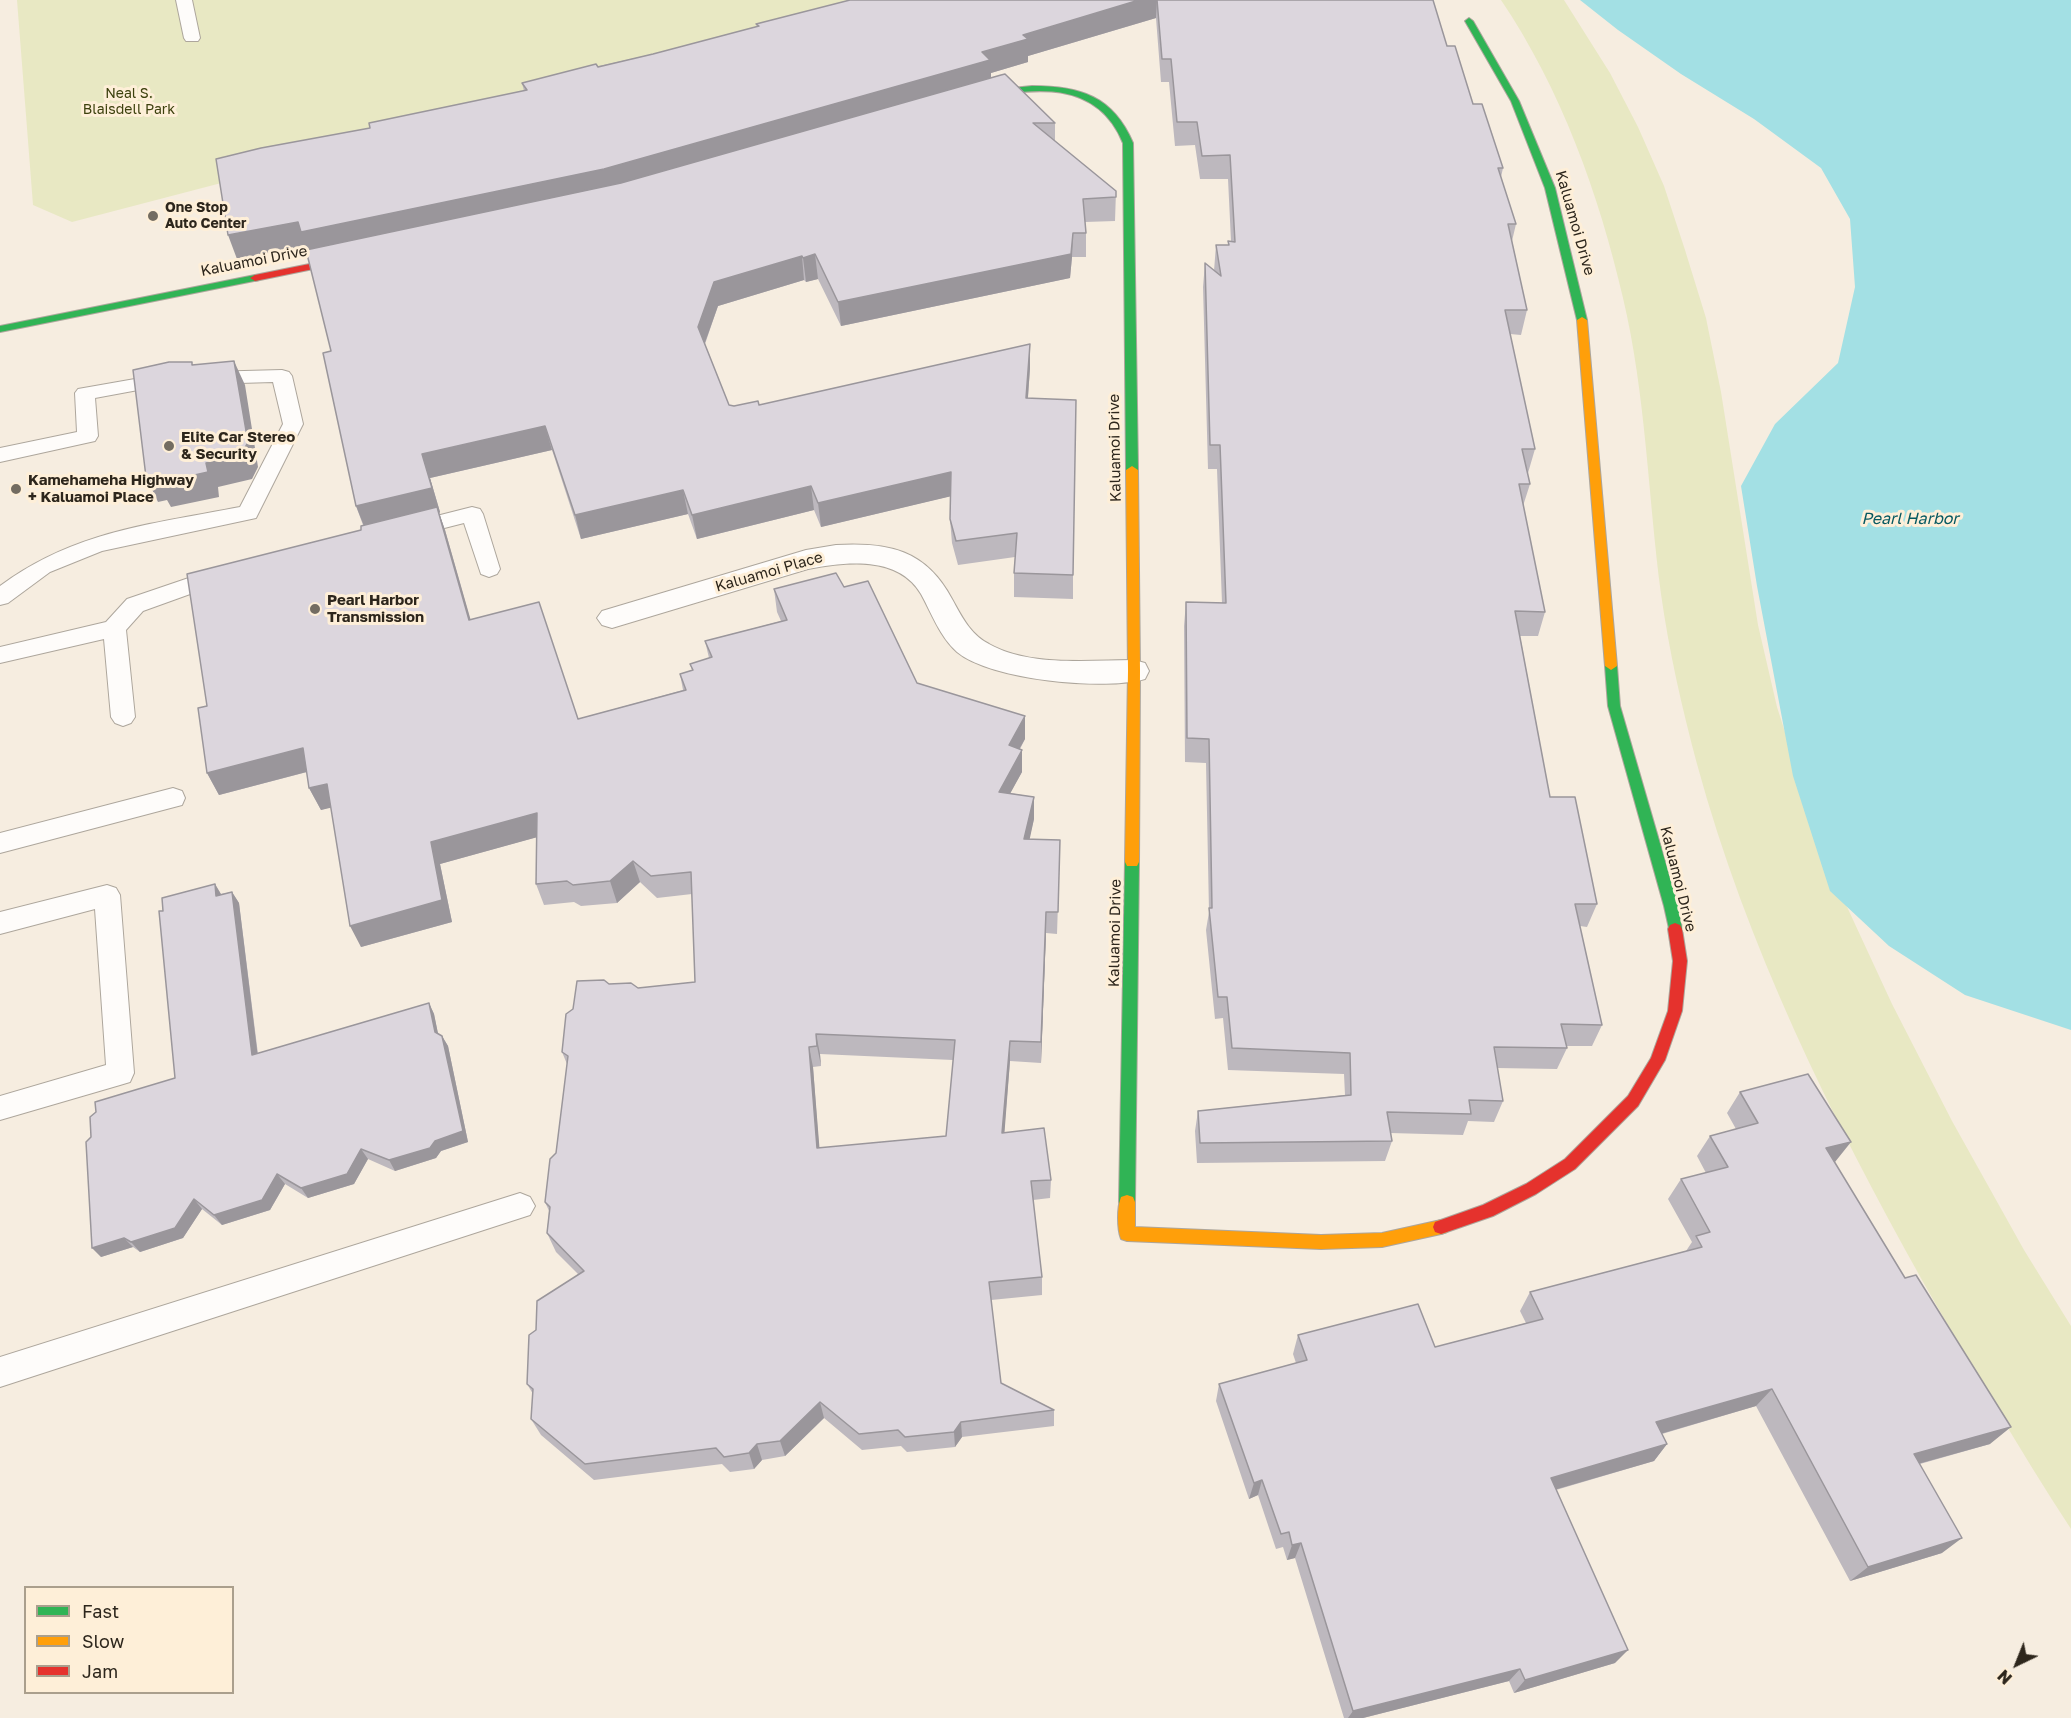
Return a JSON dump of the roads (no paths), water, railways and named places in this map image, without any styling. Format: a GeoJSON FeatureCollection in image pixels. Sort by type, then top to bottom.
{"type":"FeatureCollection","features":[{"type":"Feature","properties":{"kind":"street","name":"Kaluamoi Drive"},"geometry":{"type":"LineString","coordinates":[[963,100],[1014,88],[1061,90],[1083,95],[1098,103],[1120,121],[1128,143],[1134,671],[1127,1234],[1321,1242],[1382,1240],[1434,1230],[1487,1211],[1551,1177],[1570,1164],[1633,1101],[1658,1060],[1675,1011],[1680,961],[1671,906],[1614,706],[1581,308],[1550,188],[1515,101],[1469,21]]}},
{"type":"Feature","properties":{"kind":"street","name":"Kaluamoi Drive"},"geometry":{"type":"LineString","coordinates":[[0,329],[370,255]]}},
{"type":"Feature","properties":{"kind":"street","name":"Kaluamoi Place"},"geometry":{"type":"LineString","coordinates":[[612,618],[806,560],[833,554],[859,553],[882,556],[910,567],[926,580],[960,638],[978,652],[996,660],[1020,666],[1134,671]]}},
{"type":"Feature","properties":{"kind":"lane"},"geometry":{"type":"LineString","coordinates":[[184,0],[192,38]]}},
{"type":"Feature","properties":{"kind":"lane"},"geometry":{"type":"LineString","coordinates":[[0,455],[88,436],[85,393],[160,379],[282,376],[292,424],[248,513],[96,545],[70,554],[35,571],[0,597]]}},
{"type":"Feature","properties":{"kind":"lane"},"geometry":{"type":"LineString","coordinates":[[393,533],[472,514],[489,569]]}},
{"type":"Feature","properties":{"kind":"lane"},"geometry":{"type":"LineString","coordinates":[[0,655],[114,628],[135,605],[201,580],[246,569]]}},
{"type":"Feature","properties":{"kind":"lane"},"geometry":{"type":"LineString","coordinates":[[114,628],[123,717]]}},
{"type":"Feature","properties":{"kind":"lane"},"geometry":{"type":"LineString","coordinates":[[0,843],[173,798]]}},
{"type":"Feature","properties":{"kind":"lane"},"geometry":{"type":"LineString","coordinates":[[0,923],[107,895],[120,1073],[0,1108]]}},
{"type":"Feature","properties":{"kind":"lane"},"geometry":{"type":"LineString","coordinates":[[0,1372],[520,1206]]}},
{"type":"Feature","properties":{"kind":"water","name":"Pearl Harbor"},"geometry":{"type":"Polygon","coordinates":[[[1580,0],[2071,0],[2071,1030],[1965,995],[1889,946],[1830,891],[1793,776],[1757,586],[1741,486],[1775,424],[1838,363],[1855,287],[1850,219],[1821,168],[1754,119],[1681,74],[1580,0]]]}},
{"type":"Feature","properties":{"kind":"place","name":"One Stop Auto Center"},"geometry":{"type":"Point","coordinates":[153,216]}},
{"type":"Feature","properties":{"kind":"place","name":"Elite Car Stereo & Security"},"geometry":{"type":"Point","coordinates":[169,446]}},
{"type":"Feature","properties":{"kind":"place","name":"Kamehameha Highway + Kaluamoi Place"},"geometry":{"type":"Point","coordinates":[16,489]}},
{"type":"Feature","properties":{"kind":"place","name":"Pearl Harbor Transmission"},"geometry":{"type":"Point","coordinates":[315,609]}},
{"type":"Feature","properties":{"kind":"park label","name":"Neal S. Blaisdell Park"},"geometry":{"type":"Point","coordinates":[129,102]}}]}
